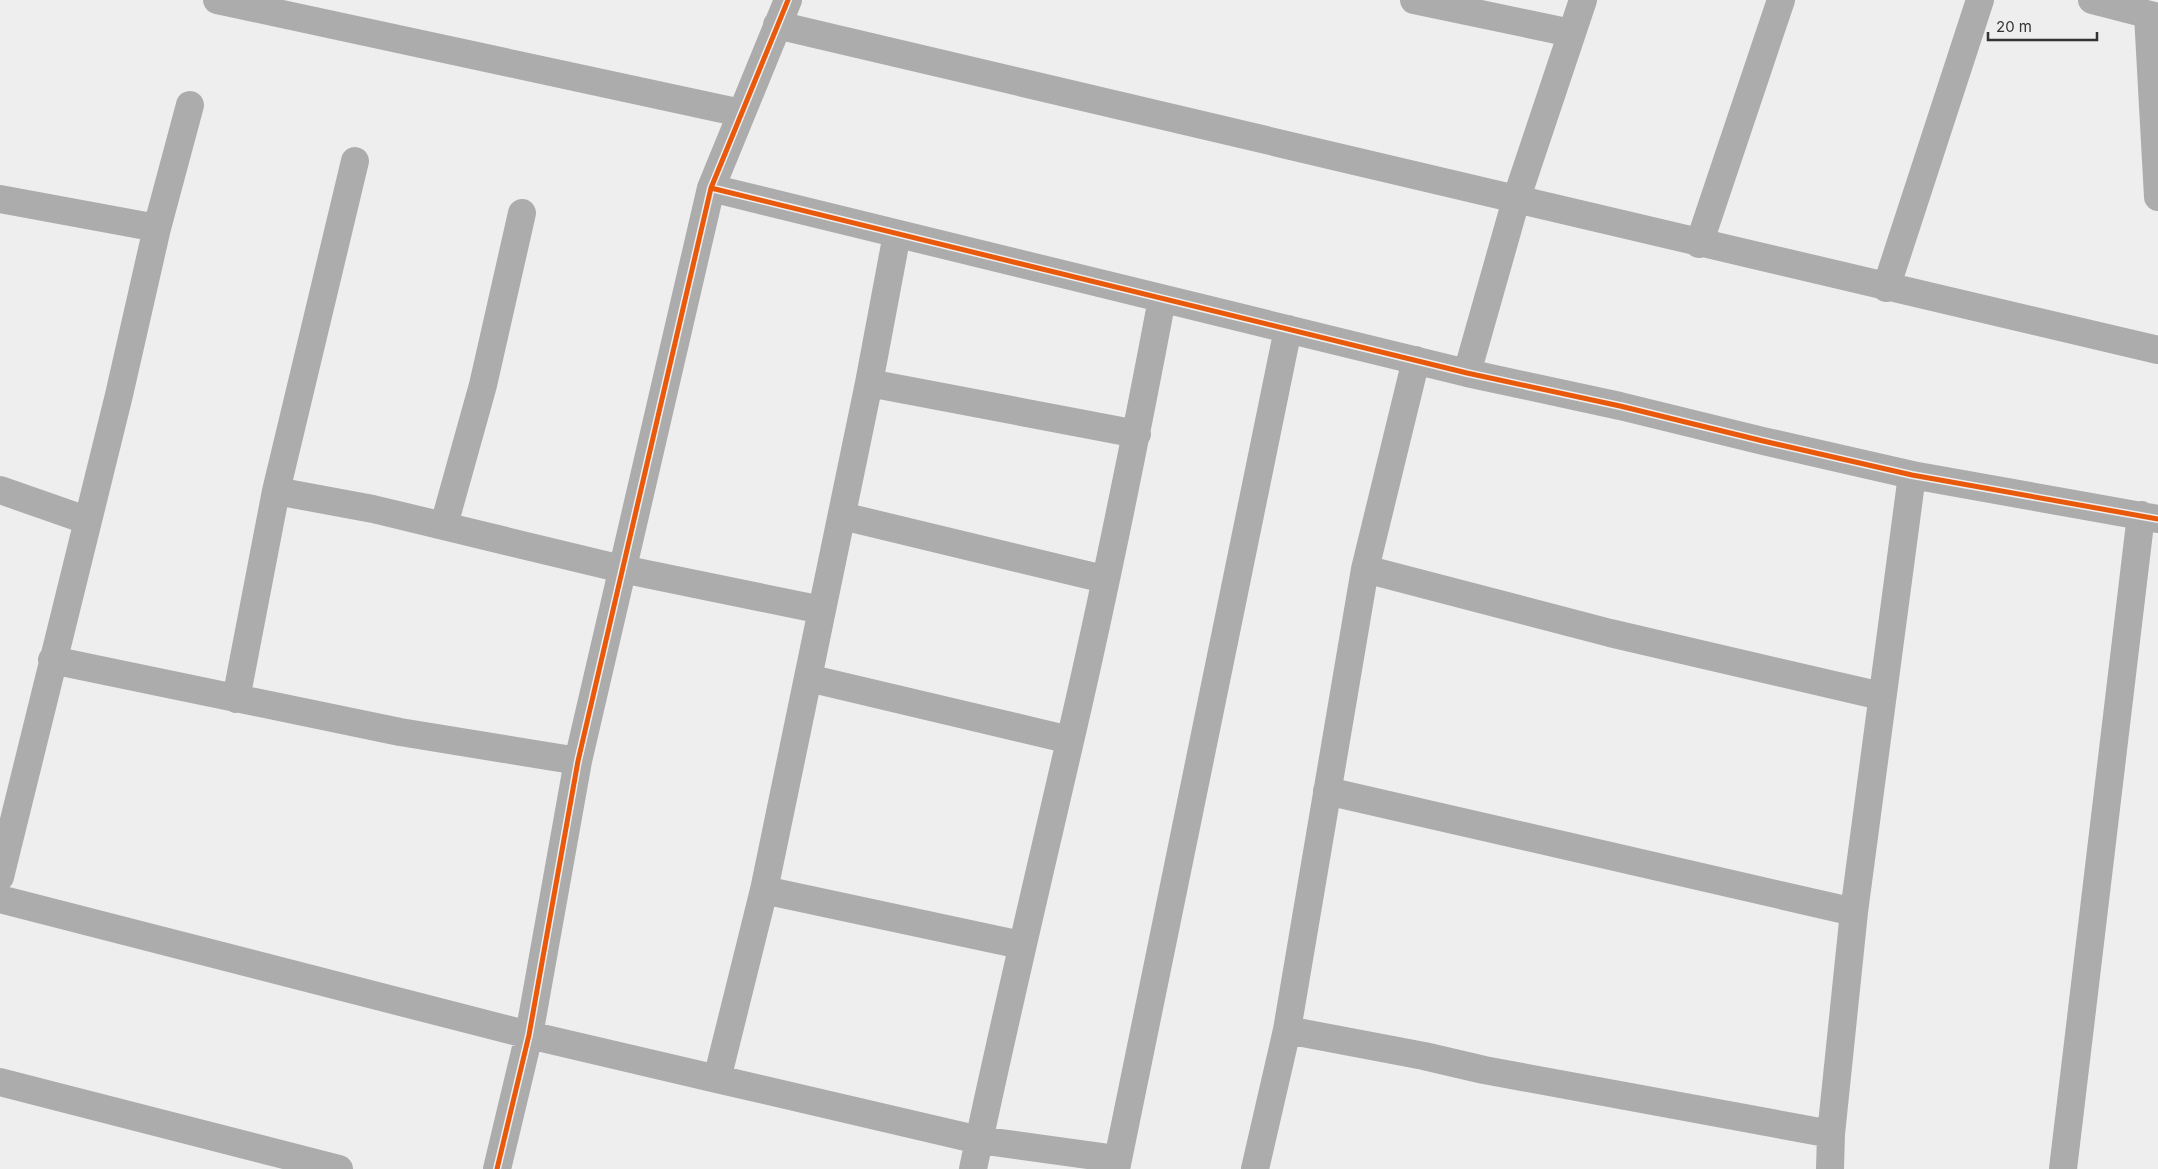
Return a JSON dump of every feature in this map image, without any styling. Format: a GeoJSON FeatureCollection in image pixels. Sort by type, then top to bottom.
{"type":"FeatureCollection","features":[{"type":"Feature","properties":{"kind":"street"},"geometry":{"type":"LineString","coordinates":[[217,0],[741,113]]}},
{"type":"Feature","properties":{"kind":"street"},"geometry":{"type":"LineString","coordinates":[[497,1169],[529,1035],[578,761],[711,188],[788,0]]}},
{"type":"Feature","properties":{"kind":"street"},"geometry":{"type":"LineString","coordinates":[[1414,0],[1572,33]]}},
{"type":"Feature","properties":{"kind":"street"},"geometry":{"type":"LineString","coordinates":[[1467,373],[1516,200],[1583,0]]}},
{"type":"Feature","properties":{"kind":"street"},"geometry":{"type":"LineString","coordinates":[[1699,244],[1781,0]]}},
{"type":"Feature","properties":{"kind":"street"},"geometry":{"type":"LineString","coordinates":[[1886,288],[1980,0]]}},
{"type":"Feature","properties":{"kind":"street"},"geometry":{"type":"LineString","coordinates":[[2092,0],[2153,16],[2158,198]]}},
{"type":"Feature","properties":{"kind":"street"},"geometry":{"type":"LineString","coordinates":[[777,25],[1699,244],[1886,288],[2031,319],[2158,350]]}},
{"type":"Feature","properties":{"kind":"street"},"geometry":{"type":"LineString","coordinates":[[0,877],[86,520],[119,394],[157,228],[190,105]]}},
{"type":"Feature","properties":{"kind":"street"},"geometry":{"type":"LineString","coordinates":[[236,700],[276,490],[355,161]]}},
{"type":"Feature","properties":{"kind":"street"},"geometry":{"type":"LineString","coordinates":[[711,188],[1467,373],[1620,406],[1912,475],[2150,517],[2063,1169]]}},
{"type":"Feature","properties":{"kind":"street"},"geometry":{"type":"LineString","coordinates":[[0,199],[157,228]]}},
{"type":"Feature","properties":{"kind":"street"},"geometry":{"type":"LineString","coordinates":[[444,525],[483,385],[522,213]]}},
{"type":"Feature","properties":{"kind":"street"},"geometry":{"type":"LineString","coordinates":[[717,1079],[764,890],[842,516],[898,234]]}},
{"type":"Feature","properties":{"kind":"street"},"geometry":{"type":"LineString","coordinates":[[973,1169],[1021,945],[1070,740],[1136,434],[1162,299]]}},
{"type":"Feature","properties":{"kind":"street"},"geometry":{"type":"LineString","coordinates":[[0,898],[529,1035],[979,1140],[1116,1164],[1288,329]]}},
{"type":"Feature","properties":{"kind":"street"},"geometry":{"type":"LineString","coordinates":[[1255,1169],[1287,1030],[1365,569],[1416,360]]}},
{"type":"Feature","properties":{"kind":"street"},"geometry":{"type":"LineString","coordinates":[[869,383],[1136,434]]}},
{"type":"Feature","properties":{"kind":"street"},"geometry":{"type":"LineString","coordinates":[[1830,1169],[1831,1134],[1854,912],[1882,696],[1898,592],[1912,475]]}},
{"type":"Feature","properties":{"kind":"street"},"geometry":{"type":"LineString","coordinates":[[0,490],[86,520]]}},
{"type":"Feature","properties":{"kind":"street"},"geometry":{"type":"LineString","coordinates":[[276,490],[444,525],[622,569],[822,610]]}},
{"type":"Feature","properties":{"kind":"street"},"geometry":{"type":"LineString","coordinates":[[842,516],[1104,578]]}},
{"type":"Feature","properties":{"kind":"street"},"geometry":{"type":"LineString","coordinates":[[1365,569],[1610,633],[1882,696]]}},
{"type":"Feature","properties":{"kind":"street"},"geometry":{"type":"LineString","coordinates":[[52,660],[236,700],[400,732],[578,761]]}},
{"type":"Feature","properties":{"kind":"street"},"geometry":{"type":"LineString","coordinates":[[808,678],[1070,740]]}},
{"type":"Feature","properties":{"kind":"street"},"geometry":{"type":"LineString","coordinates":[[1327,791],[1854,912]]}},
{"type":"Feature","properties":{"kind":"street"},"geometry":{"type":"LineString","coordinates":[[764,890],[1021,945]]}},
{"type":"Feature","properties":{"kind":"street"},"geometry":{"type":"LineString","coordinates":[[1287,1030],[1493,1072],[1831,1134]]}},
{"type":"Feature","properties":{"kind":"street"},"geometry":{"type":"LineString","coordinates":[[0,1082],[339,1169]]}},
{"type":"Feature","properties":{"kind":"cycle path"},"geometry":{"type":"LineString","coordinates":[[497,1169],[529,1035],[578,761],[711,188],[788,0]]}},
{"type":"Feature","properties":{"kind":"cycle path"},"geometry":{"type":"LineString","coordinates":[[711,188],[1467,373],[1620,406],[1763,441],[1912,475],[2158,519]]}}]}
